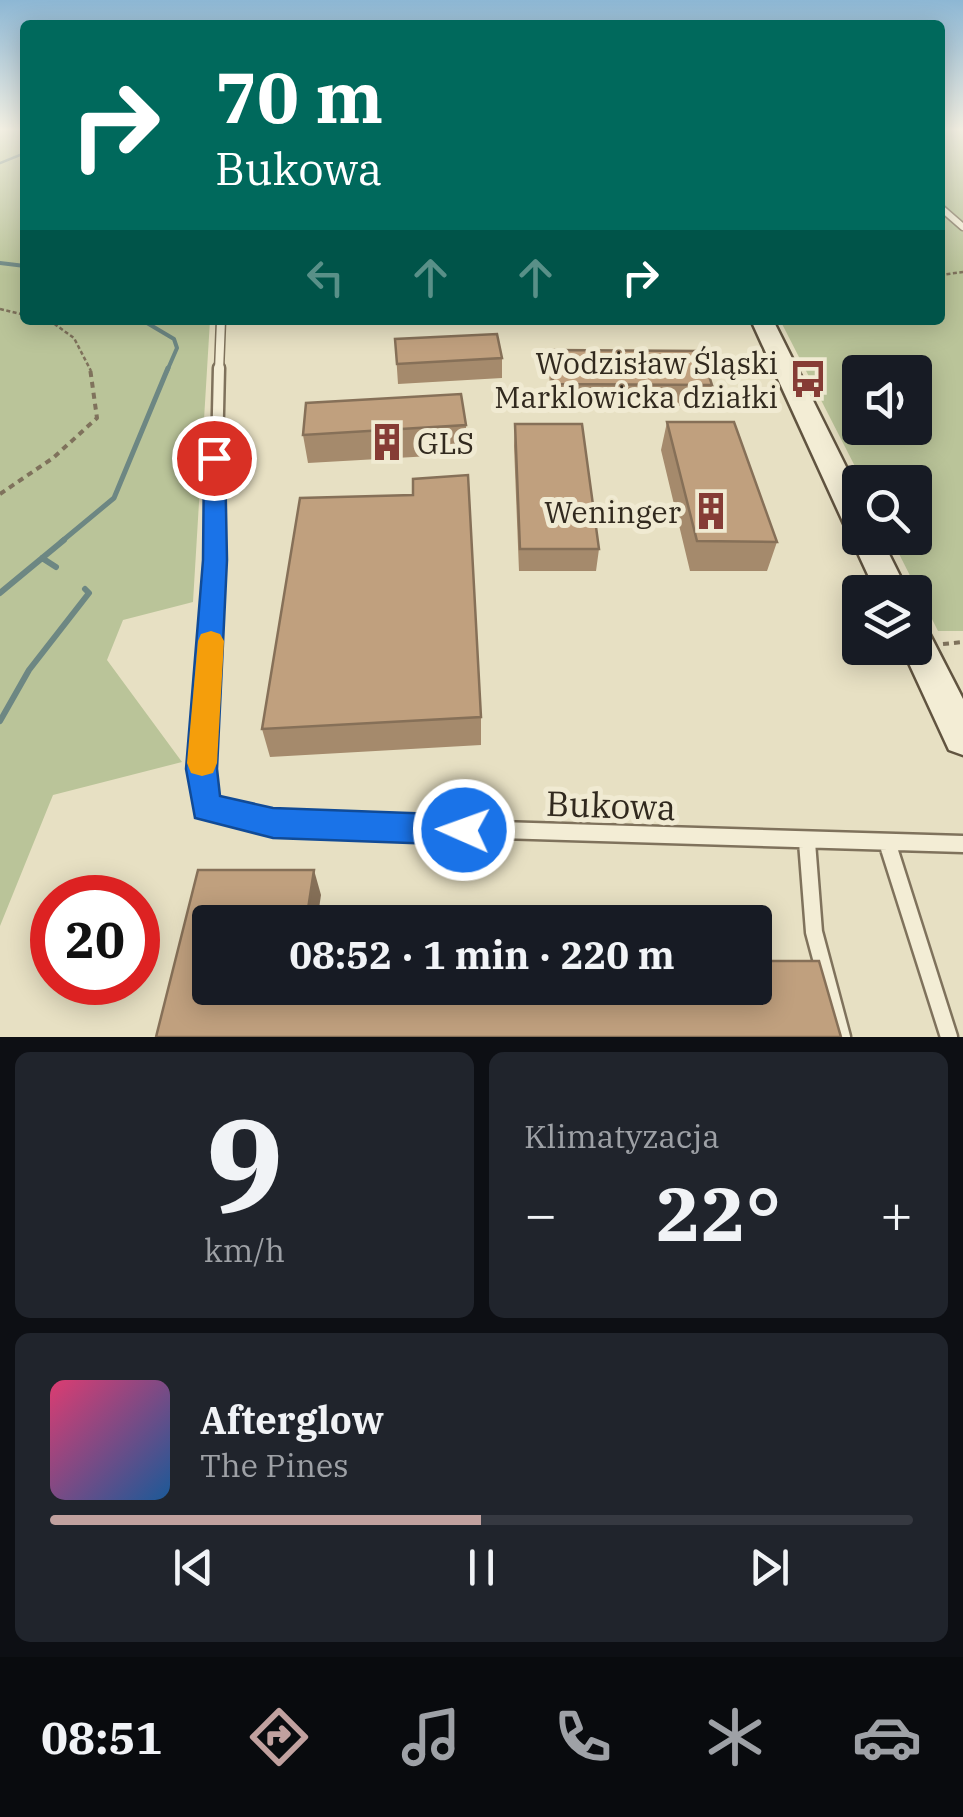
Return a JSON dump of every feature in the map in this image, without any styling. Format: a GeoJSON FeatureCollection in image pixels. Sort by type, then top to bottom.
{"type":"FeatureCollection","features":[{"type":"Feature","properties":{"kind":"main road"},"geometry":{"type":"LineString","coordinates":[[764,325],[842,488]]}},
{"type":"Feature","properties":{"kind":"main road"},"geometry":{"type":"LineString","coordinates":[[928,665],[963,738]]}},
{"type":"Feature","properties":{"kind":"lane","name":"Bukowa"},"geometry":{"type":"LineString","coordinates":[[221,325],[214,580],[202,769],[206,808],[273,823],[963,844]]}},
{"type":"Feature","properties":{"kind":"lane"},"geometry":{"type":"LineString","coordinates":[[807,842],[814,932],[842,1037]]}},
{"type":"Feature","properties":{"kind":"lane"},"geometry":{"type":"LineString","coordinates":[[887,842],[950,1037]]}},
{"type":"Feature","properties":{"kind":"path"},"geometry":{"type":"LineString","coordinates":[[0,494],[54,458],[97,418],[96,391],[85,355],[75,334],[58,325]]}},
{"type":"Feature","properties":{"kind":"green space"},"geometry":{"type":"Polygon","coordinates":[[[0,178],[20,178],[20,325],[210,325],[193,602],[123,620],[107,660],[182,762],[53,795],[0,926],[0,178]]]}},
{"type":"Feature","properties":{"kind":"green space"},"geometry":{"type":"Polygon","coordinates":[[[945,178],[963,178],[963,631],[938,631],[932,619],[932,575],[910,575],[900,555],[932,555],[932,465],[854,465],[844,445],[932,445],[932,355],[842,355],[842,441],[783,325],[945,325],[945,178]]]}},
{"type":"Feature","properties":{"kind":"building"},"geometry":{"type":"Polygon","coordinates":[[[497,334],[502,358],[397,364],[395,339],[497,334]]]}},
{"type":"Feature","properties":{"kind":"building"},"geometry":{"type":"Polygon","coordinates":[[[550,350],[701,351],[712,385],[553,384],[550,350]]]}},
{"type":"Feature","properties":{"kind":"building"},"geometry":{"type":"Polygon","coordinates":[[[461,394],[466,425],[303,435],[306,403],[461,394]]]}},
{"type":"Feature","properties":{"kind":"building"},"geometry":{"type":"Polygon","coordinates":[[[667,422],[734,422],[777,542],[697,541],[667,422]]]}},
{"type":"Feature","properties":{"kind":"building"},"geometry":{"type":"Polygon","coordinates":[[[515,424],[582,424],[599,549],[520,549],[515,424]]]}},
{"type":"Feature","properties":{"kind":"building"},"geometry":{"type":"Polygon","coordinates":[[[468,475],[481,717],[262,729],[300,498],[413,495],[413,479],[468,475]]]}},
{"type":"Feature","properties":{"kind":"building"},"geometry":{"type":"Polygon","coordinates":[[[198,870],[314,870],[309,905],[192,905],[192,1005],[772,1005],[772,961],[819,961],[841,1037],[156,1037],[198,870]]]}},
{"type":"Feature","properties":{"kind":"waterway"},"geometry":{"type":"LineString","coordinates":[[0,263],[20,265]]}},
{"type":"Feature","properties":{"kind":"waterway"},"geometry":{"type":"LineString","coordinates":[[150,325],[174,339],[177,348],[167,371]]}},
{"type":"Feature","properties":{"kind":"waterway"},"geometry":{"type":"LineString","coordinates":[[61,542],[114,498],[168,368]]}},
{"type":"Feature","properties":{"kind":"waterway"},"geometry":{"type":"LineString","coordinates":[[42,558],[64,540]]}},
{"type":"Feature","properties":{"kind":"waterway"},"geometry":{"type":"LineString","coordinates":[[0,593],[42,558]]}},
{"type":"Feature","properties":{"kind":"waterway"},"geometry":{"type":"LineString","coordinates":[[42,558],[56,567]]}},
{"type":"Feature","properties":{"kind":"waterway"},"geometry":{"type":"LineString","coordinates":[[0,721],[29,670],[89,593],[85,589]]}},
{"type":"Feature","properties":{"kind":"slow traffic"},"geometry":{"type":"LineString","coordinates":[[202,763],[211,641]]}},
{"type":"Feature","properties":{"kind":"place","name":"Wodzisław Śląski Marklowicka działki"},"geometry":{"type":"Point","coordinates":[808,379]}},
{"type":"Feature","properties":{"kind":"place","name":"GLS"},"geometry":{"type":"Point","coordinates":[387,442]}},
{"type":"Feature","properties":{"kind":"place","name":"Weninger"},"geometry":{"type":"Point","coordinates":[711,511]}},
{"type":"Feature","properties":{"kind":"route"},"geometry":{"type":"LineString","coordinates":[[214,458],[215,560],[202,769],[206,808],[273,823],[464,830]]}}]}
